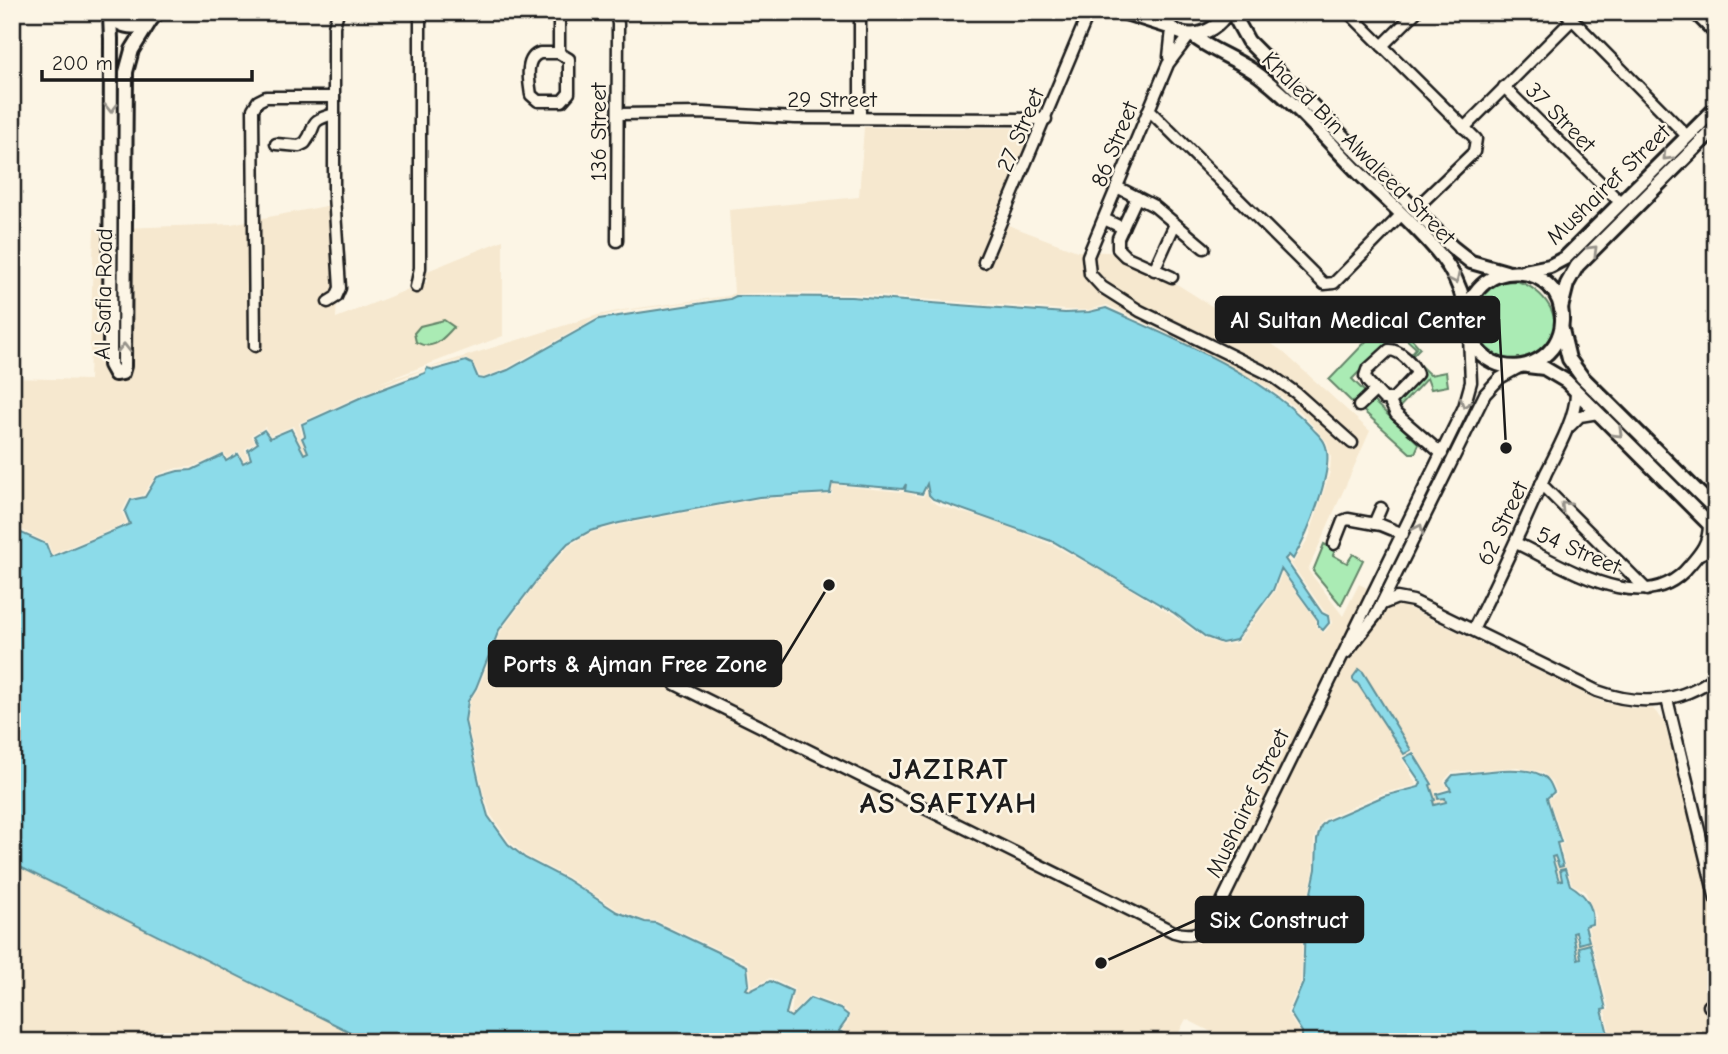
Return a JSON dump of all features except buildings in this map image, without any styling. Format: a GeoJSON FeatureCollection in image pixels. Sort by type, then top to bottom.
{"type":"FeatureCollection","features":[{"type":"Feature","properties":{"kind":"main road"},"geometry":{"type":"LineString","coordinates":[[109,14],[115,21],[136,27],[169,12]]}},
{"type":"Feature","properties":{"kind":"main road"},"geometry":{"type":"LineString","coordinates":[[1122,12],[1172,29]]}},
{"type":"Feature","properties":{"kind":"main road"},"geometry":{"type":"LineString","coordinates":[[1159,12],[1172,29]]}},
{"type":"Feature","properties":{"kind":"main road"},"geometry":{"type":"LineString","coordinates":[[1191,35],[1213,30],[1230,12]]}},
{"type":"Feature","properties":{"kind":"main road","name":"Khaled Bin Alwaleed Street"},"geometry":{"type":"LineString","coordinates":[[1230,12],[1248,41],[1461,255],[1482,267],[1506,272]]}},
{"type":"Feature","properties":{"kind":"main road"},"geometry":{"type":"LineString","coordinates":[[1695,12],[1716,33]]}},
{"type":"Feature","properties":{"kind":"main road","name":"Al Safia Road"},"geometry":{"type":"LineString","coordinates":[[109,14],[110,369],[114,374],[124,370],[126,72],[132,50],[154,18]]}},
{"type":"Feature","properties":{"kind":"main road","name":"Khaled Bin Alwaleed Street"},"geometry":{"type":"LineString","coordinates":[[1172,29],[1191,35],[1260,75],[1433,247],[1449,268],[1460,291],[1467,317]]}},
{"type":"Feature","properties":{"kind":"main road","name":"Mushairef Street"},"geometry":{"type":"LineString","coordinates":[[1520,272],[1550,266],[1565,258],[1716,108]]}},
{"type":"Feature","properties":{"kind":"main road","name":"Mushairef Street"},"geometry":{"type":"LineString","coordinates":[[1561,309],[1567,284],[1577,266],[1716,127]]}},
{"type":"Feature","properties":{"kind":"main road"},"geometry":{"type":"LineString","coordinates":[[111,203],[118,206],[125,202]]}},
{"type":"Feature","properties":{"kind":"main road"},"geometry":{"type":"LineString","coordinates":[[1712,527],[1689,495],[1575,369],[1565,348],[1561,309],[1554,293],[1543,281],[1520,272],[1506,272],[1481,285],[1469,303],[1467,317],[1469,335],[1485,357],[1501,365],[1552,371],[1689,495],[1716,510]]}},
{"type":"Feature","properties":{"kind":"main road"},"geometry":{"type":"LineString","coordinates":[[1522,367],[1547,354],[1556,341],[1561,326]]}},
{"type":"Feature","properties":{"kind":"street"},"geometry":{"type":"LineString","coordinates":[[328,302],[337,297],[340,288],[334,195],[334,26],[338,12]]}},
{"type":"Feature","properties":{"kind":"street"},"geometry":{"type":"LineString","coordinates":[[420,12],[421,285]]}},
{"type":"Feature","properties":{"kind":"street"},"geometry":{"type":"LineString","coordinates":[[559,12],[559,52]]}},
{"type":"Feature","properties":{"kind":"street","name":"136 Street"},"geometry":{"type":"LineString","coordinates":[[616,12],[617,241]]}},
{"type":"Feature","properties":{"kind":"street","name":"136 Street"},"geometry":{"type":"LineString","coordinates":[[618,24],[621,12]]}},
{"type":"Feature","properties":{"kind":"street"},"geometry":{"type":"LineString","coordinates":[[860,12],[860,118]]}},
{"type":"Feature","properties":{"kind":"street","name":"27 Street"},"geometry":{"type":"LineString","coordinates":[[985,262],[1089,12]]}},
{"type":"Feature","properties":{"kind":"street"},"geometry":{"type":"LineString","coordinates":[[1348,12],[1473,135],[1477,143],[1474,152],[1415,209]]}},
{"type":"Feature","properties":{"kind":"street"},"geometry":{"type":"LineString","coordinates":[[1382,46],[1416,12]]}},
{"type":"Feature","properties":{"kind":"street"},"geometry":{"type":"LineString","coordinates":[[1466,130],[1569,16],[1687,136]]}},
{"type":"Feature","properties":{"kind":"street","name":"86 Street"},"geometry":{"type":"LineString","coordinates":[[1172,29],[1168,64],[1088,256],[1090,274],[1101,287],[1140,311],[1271,375],[1296,393],[1352,443]]}},
{"type":"Feature","properties":{"kind":"street","name":"86 Street"},"geometry":{"type":"LineString","coordinates":[[1168,64],[1191,35]]}},
{"type":"Feature","properties":{"kind":"street"},"geometry":{"type":"LineString","coordinates":[[559,52],[566,56],[570,63],[569,93],[562,101],[538,102],[531,95],[530,60],[537,53],[559,52]]}},
{"type":"Feature","properties":{"kind":"street","name":"37 Street"},"geometry":{"type":"LineString","coordinates":[[1504,88],[1620,203]]}},
{"type":"Feature","properties":{"kind":"street"},"geometry":{"type":"LineString","coordinates":[[255,346],[253,109],[258,101],[266,97],[334,97]]}},
{"type":"Feature","properties":{"kind":"street"},"geometry":{"type":"LineString","coordinates":[[1149,110],[1324,284],[1334,283],[1401,215]]}},
{"type":"Feature","properties":{"kind":"street","name":"29 Street"},"geometry":{"type":"LineString","coordinates":[[618,114],[703,113],[780,118],[1046,119]]}},
{"type":"Feature","properties":{"kind":"street"},"geometry":{"type":"LineString","coordinates":[[276,144],[306,144],[314,122],[334,114]]}},
{"type":"Feature","properties":{"kind":"street"},"geometry":{"type":"LineString","coordinates":[[1117,187],[1137,197],[1204,248]]}},
{"type":"Feature","properties":{"kind":"street"},"geometry":{"type":"LineString","coordinates":[[1137,197],[1118,242],[1120,252],[1172,277]]}},
{"type":"Feature","properties":{"kind":"street"},"geometry":{"type":"LineString","coordinates":[[1104,219],[1123,228]]}},
{"type":"Feature","properties":{"kind":"street"},"geometry":{"type":"LineString","coordinates":[[1154,270],[1175,224]]}},
{"type":"Feature","properties":{"kind":"street","name":"Mushairef Street"},"geometry":{"type":"LineString","coordinates":[[675,684],[1183,935],[1203,931],[1210,924],[1442,454],[1468,395],[1471,369],[1469,335]]}},
{"type":"Feature","properties":{"kind":"street"},"geometry":{"type":"LineString","coordinates":[[1396,351],[1417,374],[1389,400],[1384,399],[1366,379],[1366,373],[1386,352],[1396,351]]}},
{"type":"Feature","properties":{"kind":"street","name":"Mushairef Street"},"geometry":{"type":"LineString","coordinates":[[1338,665],[1371,624],[1382,604],[1485,394],[1500,378],[1522,367]]}},
{"type":"Feature","properties":{"kind":"street"},"geometry":{"type":"LineString","coordinates":[[1359,406],[1376,390]]}},
{"type":"Feature","properties":{"kind":"street","name":"62 Street"},"geometry":{"type":"LineString","coordinates":[[1473,630],[1516,543],[1565,431],[1575,405],[1576,393]]}},
{"type":"Feature","properties":{"kind":"street"},"geometry":{"type":"LineString","coordinates":[[1389,400],[1396,414],[1442,454]]}},
{"type":"Feature","properties":{"kind":"street"},"geometry":{"type":"LineString","coordinates":[[1565,431],[1580,416],[1598,413]]}},
{"type":"Feature","properties":{"kind":"street"},"geometry":{"type":"LineString","coordinates":[[1541,484],[1647,590]]}},
{"type":"Feature","properties":{"kind":"street"},"geometry":{"type":"LineString","coordinates":[[1374,524],[1381,508]]}},
{"type":"Feature","properties":{"kind":"street"},"geometry":{"type":"LineString","coordinates":[[1334,544],[1346,520],[1374,524],[1403,534]]}},
{"type":"Feature","properties":{"kind":"street","name":"54 Street"},"geometry":{"type":"LineString","coordinates":[[1516,543],[1605,585],[1647,590],[1663,585],[1686,570],[1709,538],[1712,527]]}},
{"type":"Feature","properties":{"kind":"street","name":"54 Street"},"geometry":{"type":"LineString","coordinates":[[1699,554],[1716,547]]}},
{"type":"Feature","properties":{"kind":"street"},"geometry":{"type":"LineString","coordinates":[[1382,575],[1383,583],[1389,591],[1609,695],[1633,701],[1667,699],[1687,693],[1716,677]]}},
{"type":"Feature","properties":{"kind":"street"},"geometry":{"type":"LineString","coordinates":[[1396,576],[1401,590],[1413,601]]}},
{"type":"Feature","properties":{"kind":"street"},"geometry":{"type":"LineString","coordinates":[[1382,604],[1396,598],[1413,601]]}},
{"type":"Feature","properties":{"kind":"street"},"geometry":{"type":"LineString","coordinates":[[1667,699],[1716,900]]}},
{"type":"Feature","properties":{"kind":"shaded area"},"geometry":{"type":"Polygon","coordinates":[[[864,127],[1011,128],[1037,136],[1005,204],[1008,225],[1077,251],[1109,252],[1172,281],[1281,350],[1370,431],[1308,570],[1343,616],[1359,584],[1600,701],[1632,708],[1653,709],[1664,721],[1716,916],[1716,1042],[1612,1042],[1605,1011],[1609,1010],[1592,943],[1579,947],[1579,958],[1574,934],[1578,945],[1591,941],[1588,927],[1594,926],[1596,916],[1585,891],[1572,884],[1567,868],[1558,870],[1559,879],[1553,858],[1558,868],[1565,866],[1560,845],[1564,843],[1549,799],[1557,793],[1552,781],[1542,772],[1517,767],[1452,772],[1444,781],[1448,788],[1435,792],[1437,800],[1445,801],[1434,804],[1431,786],[1434,784],[1413,750],[1401,757],[1417,785],[1383,793],[1324,819],[1319,825],[1314,840],[1314,869],[1303,921],[1301,982],[1287,1013],[1300,1033],[1299,1042],[1231,1042],[1186,1019],[1174,1042],[865,1042],[842,1030],[850,1014],[841,1007],[810,995],[791,1014],[794,989],[770,978],[750,988],[752,985],[749,964],[657,921],[645,920],[618,910],[567,877],[526,856],[510,842],[491,815],[484,794],[467,721],[470,701],[478,689],[501,631],[550,566],[570,545],[591,533],[620,525],[759,499],[832,495],[833,485],[903,492],[923,497],[926,492],[931,501],[941,506],[995,522],[1053,545],[1101,571],[1205,639],[1222,645],[1237,643],[1275,591],[1282,573],[1316,620],[1316,627],[1324,633],[1332,623],[1330,615],[1324,611],[1288,559],[1293,563],[1309,537],[1330,472],[1331,457],[1327,442],[1301,412],[1271,389],[1167,333],[1107,305],[1088,310],[1065,310],[852,294],[770,293],[736,294],[730,297],[623,311],[598,317],[507,368],[484,377],[480,376],[473,363],[466,359],[425,369],[363,394],[299,423],[302,435],[300,437],[306,451],[304,452],[293,426],[270,435],[265,427],[251,435],[255,442],[245,449],[248,458],[244,460],[239,451],[227,458],[224,453],[192,467],[177,468],[156,475],[143,495],[129,498],[122,512],[127,523],[52,554],[48,543],[22,530],[22,521],[12,516],[12,378],[89,380],[94,229],[231,224],[342,203],[336,318],[427,282],[425,272],[503,240],[503,336],[379,383],[598,315],[623,310],[729,296],[734,293],[729,210],[859,197],[864,127]]]}},
{"type":"Feature","properties":{"kind":"shaded area"},"geometry":{"type":"Polygon","coordinates":[[[12,863],[161,938],[370,1042],[12,1042],[12,863]]]}},
{"type":"Feature","properties":{"kind":"green space"},"geometry":{"type":"Polygon","coordinates":[[[1516,281],[1544,298],[1554,317],[1555,328],[1545,348],[1522,363],[1487,357],[1470,325],[1479,299],[1489,288],[1496,284],[1516,281]]]}},
{"type":"Feature","properties":{"kind":"green space"},"geometry":{"type":"Polygon","coordinates":[[[1384,318],[1399,331],[1352,379],[1365,392],[1354,404],[1329,380],[1376,331],[1374,328],[1384,318]]]}},
{"type":"Feature","properties":{"kind":"green space"},"geometry":{"type":"Polygon","coordinates":[[[444,320],[454,327],[442,339],[433,345],[416,342],[414,333],[420,326],[444,320]]]}},
{"type":"Feature","properties":{"kind":"green space"},"geometry":{"type":"Polygon","coordinates":[[[1417,321],[1422,325],[1411,338],[1420,348],[1411,357],[1430,375],[1446,372],[1448,386],[1431,389],[1427,378],[1396,411],[1391,405],[1423,372],[1408,358],[1416,348],[1403,336],[1417,321]]]}},
{"type":"Feature","properties":{"kind":"green space"},"geometry":{"type":"Polygon","coordinates":[[[1370,398],[1419,444],[1415,453],[1410,453],[1359,407],[1370,398]]]}},
{"type":"Feature","properties":{"kind":"green space"},"geometry":{"type":"Polygon","coordinates":[[[1324,544],[1335,550],[1333,555],[1347,563],[1353,554],[1363,560],[1341,605],[1313,571],[1324,544]]]}},
{"type":"Feature","properties":{"kind":"water"},"geometry":{"type":"Polygon","coordinates":[[[736,296],[851,297],[1065,313],[1106,308],[1243,374],[1292,409],[1325,444],[1326,469],[1318,502],[1293,559],[1289,555],[1285,559],[1322,613],[1328,616],[1329,623],[1323,630],[1318,626],[1318,620],[1281,569],[1273,590],[1236,640],[1222,643],[1206,637],[1174,613],[1054,542],[933,499],[929,495],[927,484],[922,494],[905,491],[906,484],[903,489],[832,483],[830,493],[759,497],[619,523],[590,531],[568,543],[499,630],[476,688],[468,701],[465,721],[488,816],[508,844],[525,858],[566,879],[617,912],[656,923],[747,966],[749,984],[746,989],[750,991],[770,981],[792,991],[786,1014],[791,1017],[810,998],[840,1009],[848,1015],[839,1031],[860,1042],[370,1042],[12,863],[12,519],[20,522],[19,532],[46,544],[51,557],[130,524],[125,512],[131,500],[145,497],[157,477],[192,470],[223,455],[226,461],[238,454],[243,463],[251,459],[248,450],[258,443],[254,436],[264,430],[270,438],[291,429],[304,454],[308,452],[302,438],[305,436],[302,424],[364,396],[425,373],[427,368],[434,370],[466,361],[472,364],[478,378],[484,379],[508,370],[599,319],[736,296]]]}},
{"type":"Feature","properties":{"kind":"water"},"geometry":{"type":"Polygon","coordinates":[[[1359,669],[1411,750],[1404,754],[1353,680],[1359,669]]]}},
{"type":"Feature","properties":{"kind":"water"},"geometry":{"type":"Polygon","coordinates":[[[1413,753],[1432,784],[1434,805],[1446,802],[1445,798],[1438,799],[1437,794],[1451,790],[1447,782],[1453,775],[1522,770],[1541,775],[1549,782],[1554,792],[1547,798],[1561,842],[1557,843],[1563,866],[1559,867],[1555,856],[1552,857],[1559,881],[1562,880],[1560,870],[1565,869],[1570,885],[1584,896],[1592,912],[1592,924],[1585,926],[1589,941],[1579,944],[1576,932],[1573,933],[1578,959],[1581,958],[1579,947],[1590,944],[1606,1009],[1602,1010],[1610,1042],[1302,1042],[1302,1032],[1290,1013],[1303,983],[1305,921],[1316,869],[1317,840],[1321,826],[1326,821],[1384,796],[1419,787],[1421,783],[1404,758],[1413,753]]]}},
{"type":"Feature","properties":{"kind":"place","name":"Al Sultan Medical Center"},"geometry":{"type":"Point","coordinates":[1506,448]}},
{"type":"Feature","properties":{"kind":"place","name":"Ports & Ajman Free Zone"},"geometry":{"type":"Point","coordinates":[829,585]}},
{"type":"Feature","properties":{"kind":"place","name":"Six Construct"},"geometry":{"type":"Point","coordinates":[1101,963]}},
{"type":"Feature","properties":{"kind":"district","name":"JAZIRAT AS SAFIYAH"},"geometry":{"type":"Point","coordinates":[949,786]}}]}
